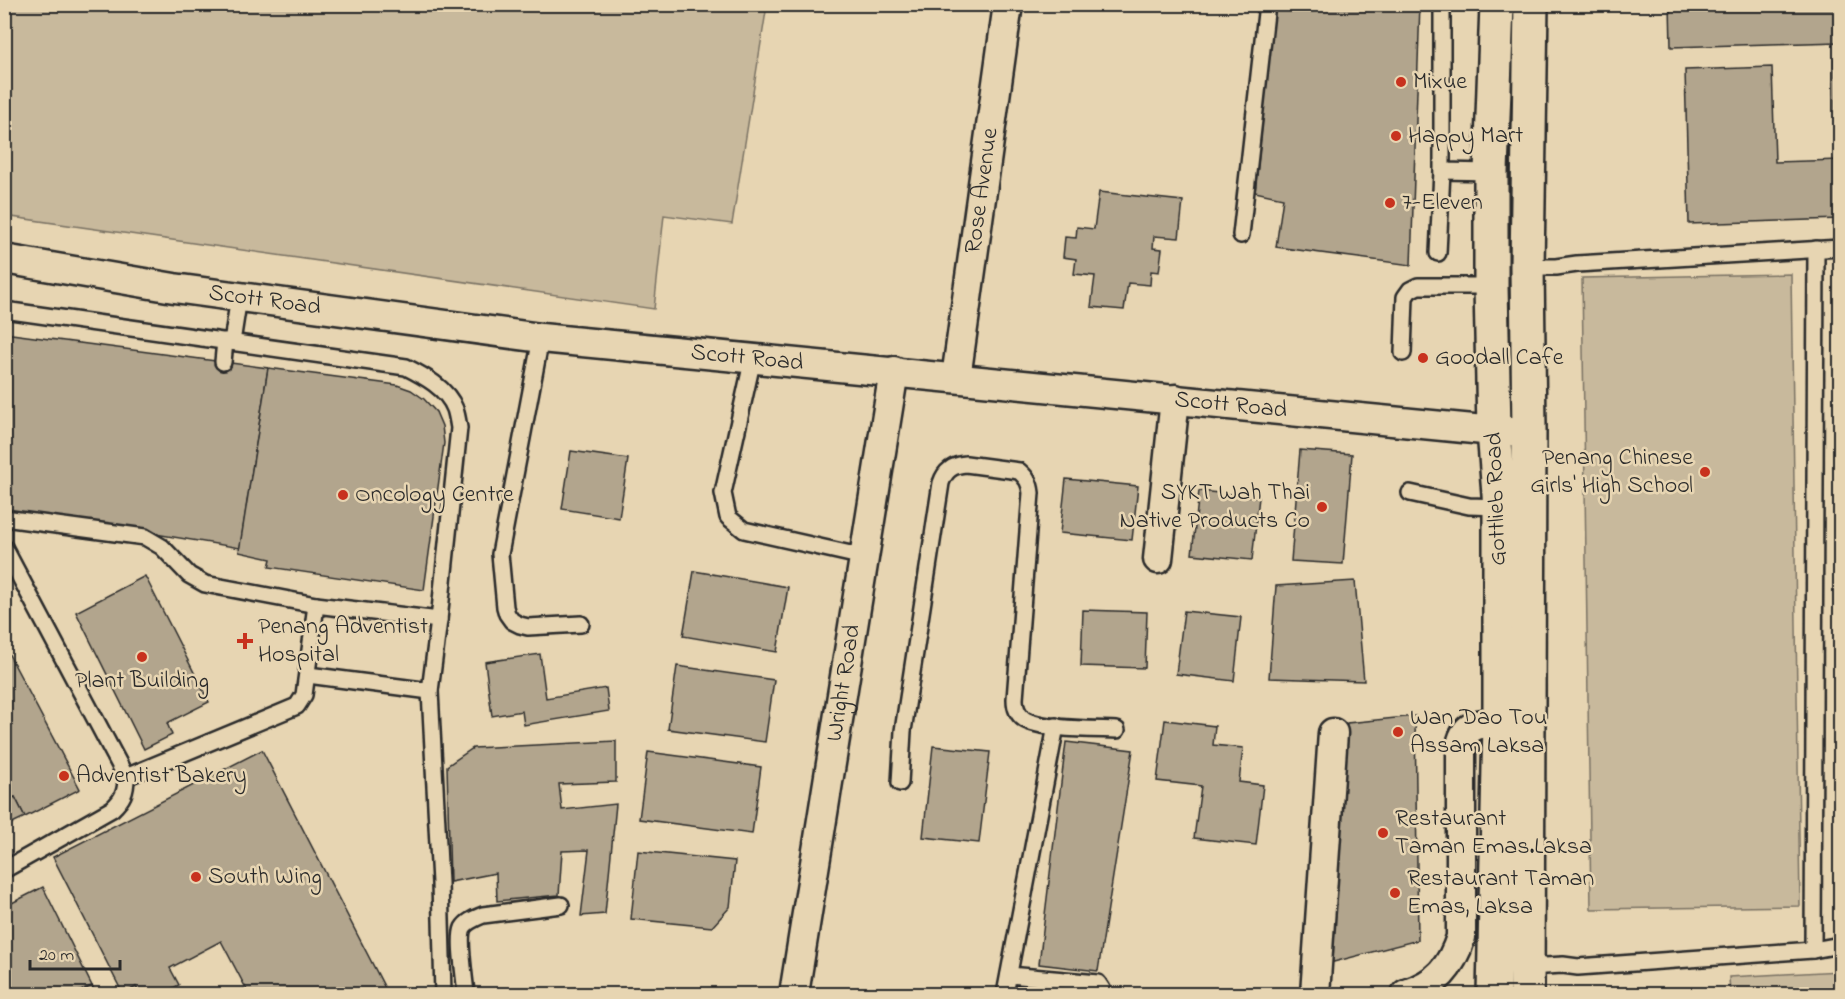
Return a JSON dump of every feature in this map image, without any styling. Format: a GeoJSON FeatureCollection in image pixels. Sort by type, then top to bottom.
{"type":"FeatureCollection","features":[{"type":"Feature","properties":{"kind":"main road","name":"Gottlieb Road"},"geometry":{"type":"LineString","coordinates":[[1494,994],[1500,722],[1500,507],[1494,431],[1491,172],[1497,4]]}},
{"type":"Feature","properties":{"kind":"main road","name":"Gottlieb Road"},"geometry":{"type":"LineString","coordinates":[[1530,986],[1527,267],[1531,4]]}},
{"type":"Feature","properties":{"kind":"street","name":"Rose Avenue"},"geometry":{"type":"LineString","coordinates":[[956,378],[1008,4]]}},
{"type":"Feature","properties":{"kind":"street","name":"Scott Road"},"geometry":{"type":"LineString","coordinates":[[4,259],[239,297],[541,338],[1494,431],[1529,431]]}},
{"type":"Feature","properties":{"kind":"street","name":"Wright Road"},"geometry":{"type":"LineString","coordinates":[[794,994],[894,371]]}},
{"type":"Feature","properties":{"kind":"street"},"geometry":{"type":"LineString","coordinates":[[1158,559],[1175,399]]}},
{"type":"Feature","properties":{"kind":"street"},"geometry":{"type":"LineString","coordinates":[[1406,994],[1436,979],[1454,958],[1461,937],[1461,745],[1463,737],[1474,725],[1500,722]]}},
{"type":"Feature","properties":{"kind":"street"},"geometry":{"type":"LineString","coordinates":[[1328,994],[1315,994],[1333,733]]}},
{"type":"Feature","properties":{"kind":"lane"},"geometry":{"type":"LineString","coordinates":[[1241,235],[1267,4]]}},
{"type":"Feature","properties":{"kind":"lane"},"geometry":{"type":"LineString","coordinates":[[1438,253],[1442,171],[1442,4]]}},
{"type":"Feature","properties":{"kind":"lane"},"geometry":{"type":"LineString","coordinates":[[1442,171],[1491,172]]}},
{"type":"Feature","properties":{"kind":"lane"},"geometry":{"type":"LineString","coordinates":[[1527,267],[1840,248]]}},
{"type":"Feature","properties":{"kind":"lane"},"geometry":{"type":"LineString","coordinates":[[1814,950],[1816,249]]}},
{"type":"Feature","properties":{"kind":"lane"},"geometry":{"type":"LineString","coordinates":[[1403,353],[1404,297],[1410,290],[1418,286],[1491,286]]}},
{"type":"Feature","properties":{"kind":"lane"},"geometry":{"type":"LineString","coordinates":[[223,362],[224,341],[239,297]]}},
{"type":"Feature","properties":{"kind":"lane"},"geometry":{"type":"LineString","coordinates":[[4,310],[406,367],[426,377],[442,390],[455,408],[459,428],[430,691],[443,994]]}},
{"type":"Feature","properties":{"kind":"lane"},"geometry":{"type":"LineString","coordinates":[[541,338],[500,554],[505,607],[512,621],[528,627],[581,624]]}},
{"type":"Feature","properties":{"kind":"lane"},"geometry":{"type":"LineString","coordinates":[[753,358],[723,493],[728,517],[744,530],[864,557]]}},
{"type":"Feature","properties":{"kind":"lane"},"geometry":{"type":"LineString","coordinates":[[900,783],[903,731],[941,483],[944,475],[957,465],[966,464],[1019,471],[1030,484],[1016,707],[1025,719],[1056,726],[1117,730]]}},
{"type":"Feature","properties":{"kind":"lane"},"geometry":{"type":"LineString","coordinates":[[1410,493],[1469,506],[1500,507]]}},
{"type":"Feature","properties":{"kind":"lane"},"geometry":{"type":"LineString","coordinates":[[4,518],[145,537],[162,547],[189,575],[206,584],[316,605],[439,620]]}},
{"type":"Feature","properties":{"kind":"lane"},"geometry":{"type":"LineString","coordinates":[[4,547],[126,777],[126,789],[122,801],[112,809],[4,870]]}},
{"type":"Feature","properties":{"kind":"lane"},"geometry":{"type":"LineString","coordinates":[[126,777],[297,706],[304,695],[308,675],[316,605]]}},
{"type":"Feature","properties":{"kind":"lane"},"geometry":{"type":"LineString","coordinates":[[308,675],[430,691]]}},
{"type":"Feature","properties":{"kind":"lane"},"geometry":{"type":"LineString","coordinates":[[1005,994],[1056,726]]}},
{"type":"Feature","properties":{"kind":"lane"},"geometry":{"type":"LineString","coordinates":[[466,994],[461,940],[463,927],[472,919],[483,915],[561,906]]}},
{"type":"Feature","properties":{"kind":"lane"},"geometry":{"type":"LineString","coordinates":[[1530,986],[1563,965],[1578,968],[1814,950],[1840,945]]}},
{"type":"Feature","properties":{"kind":"lane"},"geometry":{"type":"LineString","coordinates":[[1009,975],[1098,983],[1101,985],[1101,994]]}},
{"type":"Feature","properties":{"kind":"shaded area"},"geometry":{"type":"Polygon","coordinates":[[[5,4],[767,5],[732,224],[664,215],[654,309],[5,216],[5,4]]]}},
{"type":"Feature","properties":{"kind":"shaded area"},"geometry":{"type":"Polygon","coordinates":[[[1834,59],[1840,59],[1840,131],[1835,131],[1834,59]]]}},
{"type":"Feature","properties":{"kind":"shaded area","name":"Penang Chinese Girls' High School"},"geometry":{"type":"Polygon","coordinates":[[[1791,274],[1800,906],[1591,909],[1582,278],[1791,274]]]}},
{"type":"Feature","properties":{"kind":"shaded area"},"geometry":{"type":"Polygon","coordinates":[[[1840,971],[1840,994],[1730,994],[1729,977],[1840,971]]]}},
{"type":"Feature","properties":{"kind":"building"},"geometry":{"type":"Polygon","coordinates":[[[1275,4],[1420,4],[1411,265],[1276,247],[1283,198],[1255,192],[1275,4]]]}},
{"type":"Feature","properties":{"kind":"building"},"geometry":{"type":"Polygon","coordinates":[[[1670,4],[1840,4],[1840,42],[1671,47],[1670,4]]]}},
{"type":"Feature","properties":{"kind":"building"},"geometry":{"type":"Polygon","coordinates":[[[1772,67],[1775,162],[1840,160],[1840,219],[1689,224],[1685,70],[1772,67]]]}},
{"type":"Feature","properties":{"kind":"building"},"geometry":{"type":"Polygon","coordinates":[[[1099,192],[1183,201],[1179,238],[1154,236],[1153,248],[1162,249],[1159,272],[1151,271],[1150,285],[1128,283],[1124,310],[1091,307],[1095,276],[1074,274],[1076,259],[1063,257],[1065,237],[1076,238],[1077,227],[1094,229],[1099,192]]]}},
{"type":"Feature","properties":{"kind":"building"},"geometry":{"type":"Polygon","coordinates":[[[4,333],[268,368],[240,548],[4,509],[4,333]]]}},
{"type":"Feature","properties":{"kind":"building","name":"Oncology Centre"},"geometry":{"type":"Polygon","coordinates":[[[268,368],[397,385],[411,390],[424,399],[436,412],[442,426],[444,443],[424,590],[269,567],[271,559],[239,552],[268,368]]]}},
{"type":"Feature","properties":{"kind":"building","name":"SYKT Wah Thai Native Products Co"},"geometry":{"type":"Polygon","coordinates":[[[1300,450],[1352,454],[1343,564],[1291,561],[1300,450]]]}},
{"type":"Feature","properties":{"kind":"building"},"geometry":{"type":"Polygon","coordinates":[[[571,451],[628,459],[619,518],[562,509],[571,451]]]}},
{"type":"Feature","properties":{"kind":"building"},"geometry":{"type":"Polygon","coordinates":[[[1066,479],[1138,486],[1132,540],[1060,533],[1066,479]]]}},
{"type":"Feature","properties":{"kind":"building"},"geometry":{"type":"Polygon","coordinates":[[[1199,491],[1259,497],[1252,560],[1192,554],[1199,491]]]}},
{"type":"Feature","properties":{"kind":"building"},"geometry":{"type":"Polygon","coordinates":[[[694,571],[788,587],[777,652],[683,636],[694,571]]]}},
{"type":"Feature","properties":{"kind":"building","name":"Plant Building"},"geometry":{"type":"Polygon","coordinates":[[[145,576],[209,702],[167,723],[172,735],[144,749],[76,612],[145,576]]]}},
{"type":"Feature","properties":{"kind":"building"},"geometry":{"type":"Polygon","coordinates":[[[1355,581],[1364,681],[1269,678],[1276,586],[1355,581]]]}},
{"type":"Feature","properties":{"kind":"building"},"geometry":{"type":"Polygon","coordinates":[[[1083,610],[1147,612],[1145,668],[1081,666],[1083,610]]]}},
{"type":"Feature","properties":{"kind":"building"},"geometry":{"type":"Polygon","coordinates":[[[1184,611],[1241,617],[1234,681],[1176,674],[1184,611]]]}},
{"type":"Feature","properties":{"kind":"building"},"geometry":{"type":"Polygon","coordinates":[[[4,645],[80,789],[25,817],[15,797],[4,802],[4,645]]]}},
{"type":"Feature","properties":{"kind":"building"},"geometry":{"type":"Polygon","coordinates":[[[540,654],[546,698],[606,688],[609,711],[524,725],[522,711],[492,716],[485,662],[540,654]]]}},
{"type":"Feature","properties":{"kind":"building"},"geometry":{"type":"Polygon","coordinates":[[[677,666],[774,680],[765,742],[668,729],[677,666]]]}},
{"type":"Feature","properties":{"kind":"building"},"geometry":{"type":"Polygon","coordinates":[[[1415,716],[1418,940],[1326,964],[1347,723],[1415,716]]]}},
{"type":"Feature","properties":{"kind":"building"},"geometry":{"type":"Polygon","coordinates":[[[1165,720],[1215,726],[1213,745],[1243,748],[1239,782],[1263,785],[1256,845],[1194,838],[1201,786],[1157,781],[1165,720]]]}},
{"type":"Feature","properties":{"kind":"building"},"geometry":{"type":"Polygon","coordinates":[[[616,741],[616,782],[559,784],[562,810],[616,804],[605,914],[581,916],[589,850],[562,851],[559,895],[497,901],[496,873],[450,882],[447,766],[473,748],[616,741]]]}},
{"type":"Feature","properties":{"kind":"building"},"geometry":{"type":"Polygon","coordinates":[[[1066,742],[1133,750],[1098,971],[1039,964],[1066,742]]]}},
{"type":"Feature","properties":{"kind":"building"},"geometry":{"type":"Polygon","coordinates":[[[933,746],[990,752],[979,843],[923,837],[933,746]]]}},
{"type":"Feature","properties":{"kind":"building","name":"South Wing"},"geometry":{"type":"Polygon","coordinates":[[[262,750],[388,994],[249,994],[221,941],[170,968],[179,985],[161,994],[140,994],[136,987],[123,994],[53,857],[262,750]]]}},
{"type":"Feature","properties":{"kind":"building"},"geometry":{"type":"Polygon","coordinates":[[[648,752],[761,767],[752,834],[639,819],[648,752]]]}},
{"type":"Feature","properties":{"kind":"building"},"geometry":{"type":"Polygon","coordinates":[[[15,797],[25,817],[4,827],[4,802],[15,797]]]}},
{"type":"Feature","properties":{"kind":"building"},"geometry":{"type":"Polygon","coordinates":[[[638,851],[735,861],[730,907],[712,927],[631,919],[638,851]]]}},
{"type":"Feature","properties":{"kind":"building"},"geometry":{"type":"Polygon","coordinates":[[[43,887],[92,986],[74,994],[4,994],[4,907],[43,887]]]}},
{"type":"Feature","properties":{"kind":"building"},"geometry":{"type":"Polygon","coordinates":[[[92,986],[97,994],[75,994],[92,986]]]}},
{"type":"Feature","properties":{"kind":"building"},"geometry":{"type":"Polygon","coordinates":[[[136,987],[140,994],[123,994],[136,987]]]}},
{"type":"Feature","properties":{"kind":"place","name":"Mixue"},"geometry":{"type":"Point","coordinates":[1401,82]}},
{"type":"Feature","properties":{"kind":"place","name":"Happy Mart"},"geometry":{"type":"Point","coordinates":[1396,136]}},
{"type":"Feature","properties":{"kind":"place","name":"7-Eleven"},"geometry":{"type":"Point","coordinates":[1390,203]}},
{"type":"Feature","properties":{"kind":"place","name":"Goodall Cafe"},"geometry":{"type":"Point","coordinates":[1423,358]}},
{"type":"Feature","properties":{"kind":"place","name":"Penang Chinese Girls' High School"},"geometry":{"type":"Point","coordinates":[1705,472]}},
{"type":"Feature","properties":{"kind":"place","name":"Oncology Centre"},"geometry":{"type":"Point","coordinates":[343,495]}},
{"type":"Feature","properties":{"kind":"place","name":"SYKT Wah Thai Native Products Co"},"geometry":{"type":"Point","coordinates":[1322,507]}},
{"type":"Feature","properties":{"kind":"place","name":"Penang Adventist Hospital"},"geometry":{"type":"Point","coordinates":[245,641]}},
{"type":"Feature","properties":{"kind":"place","name":"Plant Building"},"geometry":{"type":"Point","coordinates":[142,657]}},
{"type":"Feature","properties":{"kind":"place","name":"Wan Dao Tou Assam Laksa"},"geometry":{"type":"Point","coordinates":[1398,732]}},
{"type":"Feature","properties":{"kind":"place","name":"Adventist Bakery"},"geometry":{"type":"Point","coordinates":[64,776]}},
{"type":"Feature","properties":{"kind":"place","name":"Restaurant Taman Emas.Laksa"},"geometry":{"type":"Point","coordinates":[1383,833]}},
{"type":"Feature","properties":{"kind":"place","name":"South Wing"},"geometry":{"type":"Point","coordinates":[196,877]}},
{"type":"Feature","properties":{"kind":"place","name":"Restaurant Taman Emas, Laksa"},"geometry":{"type":"Point","coordinates":[1395,893]}}]}
